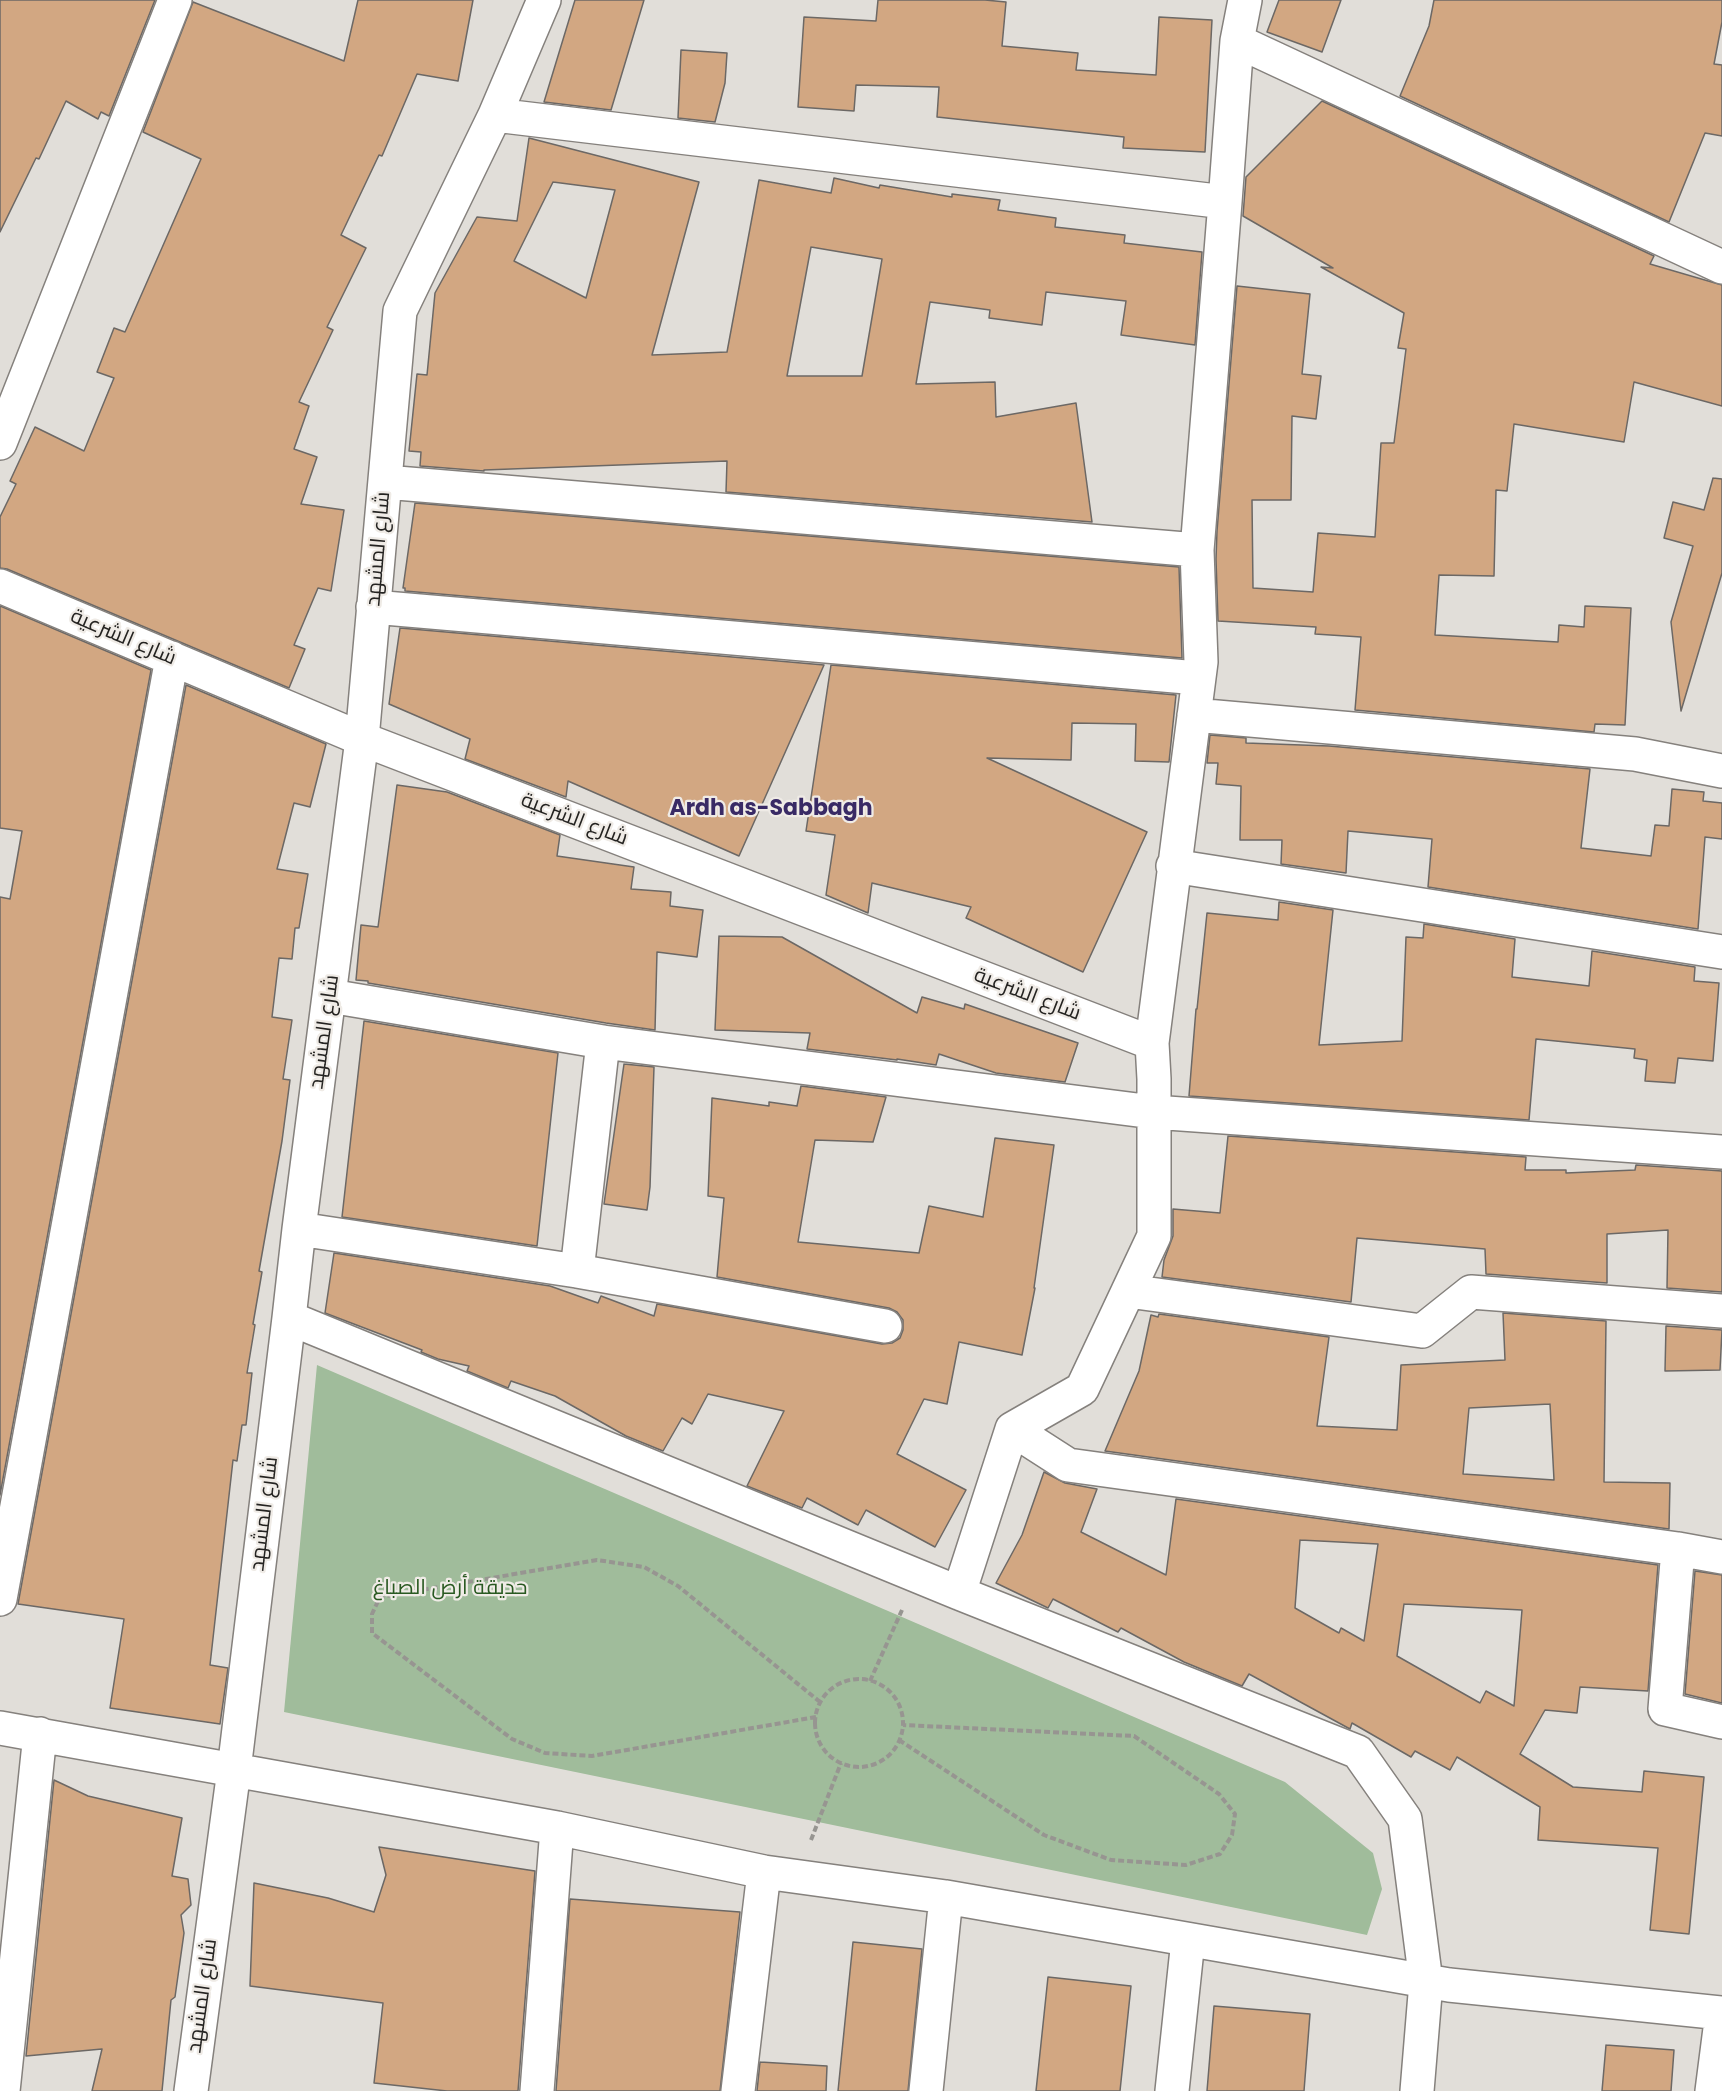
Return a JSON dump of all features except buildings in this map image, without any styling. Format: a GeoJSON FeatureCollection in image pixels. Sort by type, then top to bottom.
{"type":"FeatureCollection","features":[{"type":"Feature","properties":{"kind":"street"},"geometry":{"type":"LineString","coordinates":[[0,443],[175,0]]}},
{"type":"Feature","properties":{"kind":"street","name":"شارع المشهد"},"geometry":{"type":"LineString","coordinates":[[191,2091],[234,1770],[290,1318],[298,1229],[362,739],[400,312],[495,115],[543,0]]}},
{"type":"Feature","properties":{"kind":"street"},"geometry":{"type":"LineString","coordinates":[[959,1593],[1012,1429],[1082,1389],[1154,1236],[1152,1043],[1201,662],[1197,550],[1237,41],[1245,0]]}},
{"type":"Feature","properties":{"kind":"street"},"geometry":{"type":"LineString","coordinates":[[1237,41],[1722,267]]}},
{"type":"Feature","properties":{"kind":"street"},"geometry":{"type":"LineString","coordinates":[[495,115],[1225,202]]}},
{"type":"Feature","properties":{"kind":"street"},"geometry":{"type":"LineString","coordinates":[[385,482],[1197,550]]}},
{"type":"Feature","properties":{"kind":"street","name":"شارع الشرعية"},"geometry":{"type":"LineString","coordinates":[[0,586],[362,739],[1152,1043]]}},
{"type":"Feature","properties":{"kind":"street"},"geometry":{"type":"LineString","coordinates":[[373,607],[1198,678]]}},
{"type":"Feature","properties":{"kind":"street"},"geometry":{"type":"LineString","coordinates":[[0,1599],[172,658]]}},
{"type":"Feature","properties":{"kind":"street"},"geometry":{"type":"LineString","coordinates":[[1194,715],[1635,754],[1722,771]]}},
{"type":"Feature","properties":{"kind":"street"},"geometry":{"type":"LineString","coordinates":[[1173,866],[1722,952]]}},
{"type":"Feature","properties":{"kind":"street"},"geometry":{"type":"LineString","coordinates":[[330,996],[603,1042],[1153,1112],[1722,1152]]}},
{"type":"Feature","properties":{"kind":"street"},"geometry":{"type":"LineString","coordinates":[[577,1271],[603,1042]]}},
{"type":"Feature","properties":{"kind":"street"},"geometry":{"type":"LineString","coordinates":[[298,1229],[577,1271],[885,1326]]}},
{"type":"Feature","properties":{"kind":"street"},"geometry":{"type":"LineString","coordinates":[[1128,1291],[1422,1330],[1471,1292],[1722,1311]]}},
{"type":"Feature","properties":{"kind":"street"},"geometry":{"type":"LineString","coordinates":[[290,1318],[917,1576],[1358,1752],[1405,1819],[1426,1982],[1417,2091]]}},
{"type":"Feature","properties":{"kind":"street"},"geometry":{"type":"LineString","coordinates":[[1012,1429],[1068,1465],[1722,1557]]}},
{"type":"Feature","properties":{"kind":"street"},"geometry":{"type":"LineString","coordinates":[[1678,1549],[1665,1709],[1722,1722]]}},
{"type":"Feature","properties":{"kind":"street"},"geometry":{"type":"LineString","coordinates":[[0,1728],[557,1828],[764,1872],[946,1897],[1426,1982],[1722,2013],[1712,2091]]}},
{"type":"Feature","properties":{"kind":"street"},"geometry":{"type":"LineString","coordinates":[[3,2091],[40,1734]]}},
{"type":"Feature","properties":{"kind":"street"},"geometry":{"type":"LineString","coordinates":[[537,2091],[557,1828]]}},
{"type":"Feature","properties":{"kind":"street"},"geometry":{"type":"LineString","coordinates":[[738,2091],[764,1872]]}},
{"type":"Feature","properties":{"kind":"street"},"geometry":{"type":"LineString","coordinates":[[926,2091],[946,1897]]}},
{"type":"Feature","properties":{"kind":"street"},"geometry":{"type":"LineString","coordinates":[[1172,2091],[1188,1940]]}},
{"type":"Feature","properties":{"kind":"path"},"geometry":{"type":"LineString","coordinates":[[816,1717],[592,1756],[545,1753],[512,1739],[372,1633],[372,1614],[380,1597],[597,1560],[644,1567],[678,1587],[820,1702]]}},
{"type":"Feature","properties":{"kind":"path"},"geometry":{"type":"LineString","coordinates":[[870,1681],[917,1576]]}},
{"type":"Feature","properties":{"kind":"path"},"geometry":{"type":"LineString","coordinates":[[856,1679],[870,1681],[884,1687],[895,1697],[901,1710],[903,1725],[899,1740],[881,1761],[854,1767],[841,1763],[829,1755],[820,1744],[816,1731],[816,1717],[820,1702],[829,1691],[841,1683],[856,1679]]}},
{"type":"Feature","properties":{"kind":"path"},"geometry":{"type":"LineString","coordinates":[[899,1740],[1044,1835],[1111,1860],[1186,1865],[1220,1854],[1232,1835],[1235,1814],[1219,1794],[1134,1736],[903,1725]]}},
{"type":"Feature","properties":{"kind":"path"},"geometry":{"type":"LineString","coordinates":[[796,1877],[841,1763]]}},
{"type":"Feature","properties":{"kind":"green space","name":"حديقة أرض الصباغ"},"geometry":{"type":"Polygon","coordinates":[[[317,1365],[1285,1782],[1373,1853],[1382,1889],[1367,1935],[284,1712],[317,1365]]]}},
{"type":"Feature","properties":{"kind":"district","name":"Ardh as-Sabbagh"},"geometry":{"type":"Point","coordinates":[771,809]}}]}
